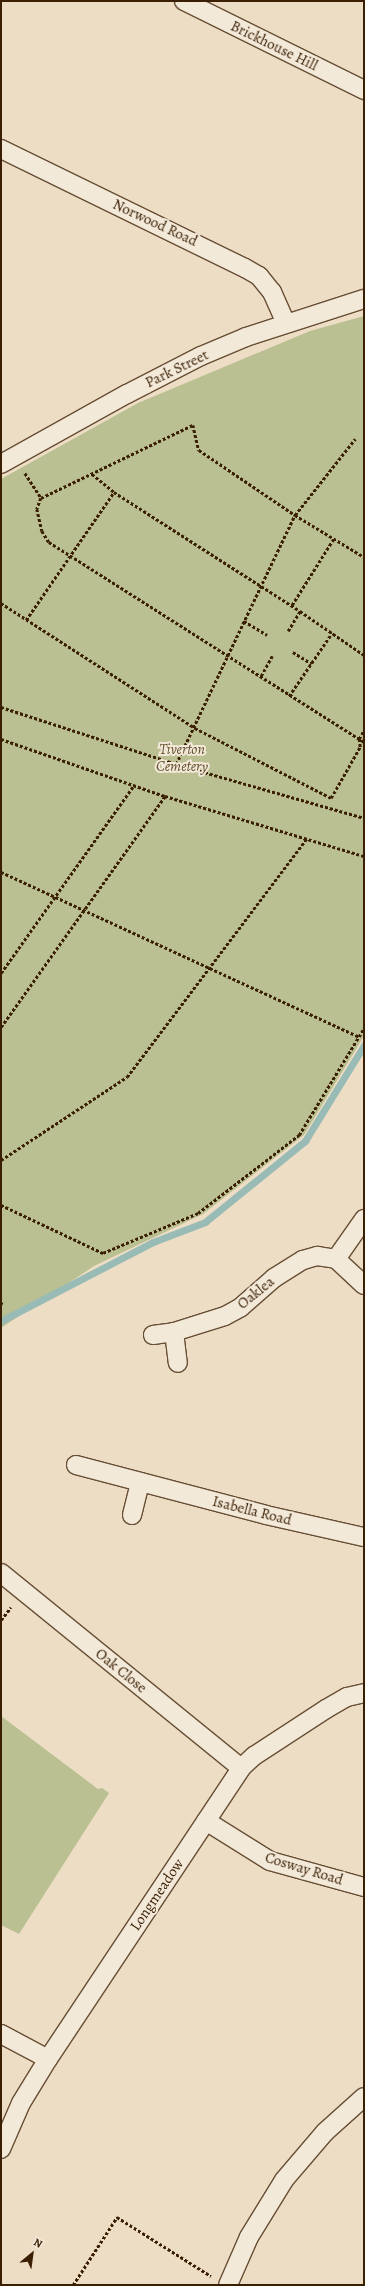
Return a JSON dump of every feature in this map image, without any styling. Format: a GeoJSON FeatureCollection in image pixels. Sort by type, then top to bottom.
{"type":"FeatureCollection","features":[{"type":"Feature","properties":{"kind":"street","name":"Brickhouse Hill"},"geometry":{"type":"LineString","coordinates":[[184,1],[364,90]]}},
{"type":"Feature","properties":{"kind":"street","name":"Norwood Road"},"geometry":{"type":"LineString","coordinates":[[1,149],[259,276],[272,292],[286,323]]}},
{"type":"Feature","properties":{"kind":"street","name":"Park Street"},"geometry":{"type":"LineString","coordinates":[[8,460],[201,356],[286,323],[364,299]]}},
{"type":"Feature","properties":{"kind":"street"},"geometry":{"type":"LineString","coordinates":[[364,1219],[336,1259],[364,1285]]}},
{"type":"Feature","properties":{"kind":"street","name":"Oaklea"},"geometry":{"type":"LineString","coordinates":[[153,1335],[174,1332],[225,1316],[241,1307],[274,1278],[303,1260],[317,1256],[336,1259]]}},
{"type":"Feature","properties":{"kind":"street"},"geometry":{"type":"LineString","coordinates":[[174,1332],[178,1363]]}},
{"type":"Feature","properties":{"kind":"street","name":"Isabella Road"},"geometry":{"type":"LineString","coordinates":[[76,1465],[266,1515],[364,1537]]}},
{"type":"Feature","properties":{"kind":"street"},"geometry":{"type":"LineString","coordinates":[[132,1515],[140,1482]]}},
{"type":"Feature","properties":{"kind":"street","name":"Oak Close"},"geometry":{"type":"LineString","coordinates":[[1,1573],[241,1768]]}},
{"type":"Feature","properties":{"kind":"street","name":"Longmeadow"},"geometry":{"type":"LineString","coordinates":[[1,2149],[21,2103],[48,2059],[241,1768],[254,1756],[326,1709],[347,1698],[364,1693]]}},
{"type":"Feature","properties":{"kind":"street","name":"Cosway Road"},"geometry":{"type":"LineString","coordinates":[[206,1821],[270,1861],[364,1887]]}},
{"type":"Feature","properties":{"kind":"street"},"geometry":{"type":"LineString","coordinates":[[1,2034],[48,2059]]}},
{"type":"Feature","properties":{"kind":"street"},"geometry":{"type":"LineString","coordinates":[[222,2282],[284,2180],[325,2132],[364,2098]]}},
{"type":"Feature","properties":{"kind":"path"},"geometry":{"type":"LineString","coordinates":[[364,557],[295,515],[198,450],[193,425],[40,498],[37,509],[42,530],[49,542],[228,657],[261,676],[289,696],[364,742]]}},
{"type":"Feature","properties":{"kind":"path"},"geometry":{"type":"LineString","coordinates":[[176,764],[195,728],[295,515],[355,439]]}},
{"type":"Feature","properties":{"kind":"path"},"geometry":{"type":"LineString","coordinates":[[8,460],[40,498]]}},
{"type":"Feature","properties":{"kind":"path"},"geometry":{"type":"LineString","coordinates":[[92,474],[96,480],[114,492],[300,611],[364,655]]}},
{"type":"Feature","properties":{"kind":"path"},"geometry":{"type":"LineString","coordinates":[[26,620],[69,555],[114,492]]}},
{"type":"Feature","properties":{"kind":"path"},"geometry":{"type":"LineString","coordinates":[[292,606],[334,538]]}},
{"type":"Feature","properties":{"kind":"path"},"geometry":{"type":"LineString","coordinates":[[1,603],[195,728],[331,798],[360,747],[359,739],[364,730]]}},
{"type":"Feature","properties":{"kind":"path"},"geometry":{"type":"LineString","coordinates":[[288,631],[300,611]]}},
{"type":"Feature","properties":{"kind":"path"},"geometry":{"type":"LineString","coordinates":[[244,621],[268,635]]}},
{"type":"Feature","properties":{"kind":"path"},"geometry":{"type":"LineString","coordinates":[[289,696],[332,633]]}},
{"type":"Feature","properties":{"kind":"path"},"geometry":{"type":"LineString","coordinates":[[293,652],[312,664]]}},
{"type":"Feature","properties":{"kind":"path"},"geometry":{"type":"LineString","coordinates":[[261,676],[272,656]]}},
{"type":"Feature","properties":{"kind":"path"},"geometry":{"type":"LineString","coordinates":[[1,707],[176,764],[364,818]]}},
{"type":"Feature","properties":{"kind":"path"},"geometry":{"type":"LineString","coordinates":[[1,740],[165,796],[364,856]]}},
{"type":"Feature","properties":{"kind":"path"},"geometry":{"type":"LineString","coordinates":[[1,973],[134,785]]}},
{"type":"Feature","properties":{"kind":"path"},"geometry":{"type":"LineString","coordinates":[[1,1027],[165,796]]}},
{"type":"Feature","properties":{"kind":"path"},"geometry":{"type":"LineString","coordinates":[[1,1160],[128,1077],[307,838]]}},
{"type":"Feature","properties":{"kind":"path"},"geometry":{"type":"LineString","coordinates":[[1,872],[359,1037]]}},
{"type":"Feature","properties":{"kind":"path"},"geometry":{"type":"LineString","coordinates":[[1,1205],[103,1253],[198,1214],[299,1135],[364,1028]]}},
{"type":"Feature","properties":{"kind":"path"},"geometry":{"type":"LineString","coordinates":[[73,2285],[117,2217],[222,2282]]}},
{"type":"Feature","properties":{"kind":"green space","name":"Tiverton Cemetery"},"geometry":{"type":"Polygon","coordinates":[[[364,316],[364,1036],[304,1135],[203,1214],[94,1266],[1,1328],[1,479],[138,403],[310,331],[364,316]]]}},
{"type":"Feature","properties":{"kind":"green space"},"geometry":{"type":"Polygon","coordinates":[[[1,1716],[98,1789],[102,1788],[109,1793],[19,1934],[1,1925],[1,1716]]]}},
{"type":"Feature","properties":{"kind":"waterway"},"geometry":{"type":"LineString","coordinates":[[1,1321],[153,1242],[205,1222],[305,1141],[364,1045]]}}]}
